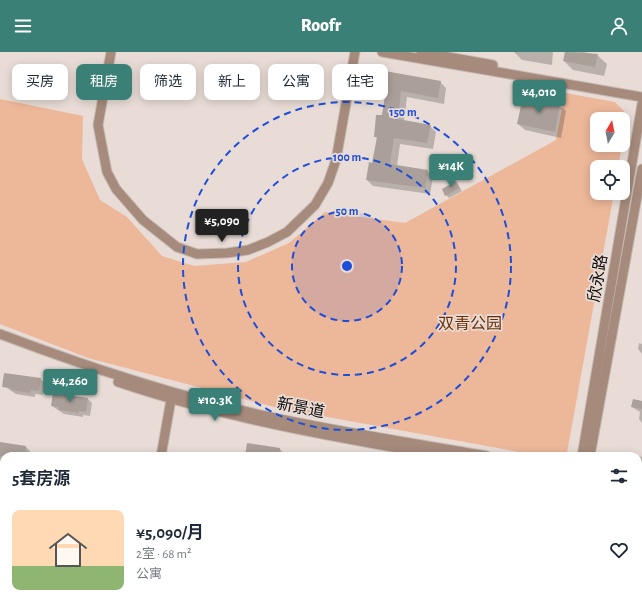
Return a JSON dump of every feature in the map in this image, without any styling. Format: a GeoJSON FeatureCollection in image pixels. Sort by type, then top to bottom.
{"type":"FeatureCollection","features":[{"type":"Feature","properties":{"kind":"street"},"geometry":{"type":"LineString","coordinates":[[111,52],[98,125],[107,172],[116,189],[143,220],[177,247],[197,254],[227,253],[248,250],[268,242],[287,232],[315,205],[322,194],[334,165],[355,52]]}},
{"type":"Feature","properties":{"kind":"street"},"geometry":{"type":"LineString","coordinates":[[382,52],[642,97]]}},
{"type":"Feature","properties":{"kind":"street"},"geometry":{"type":"LineString","coordinates":[[421,52],[642,91]]}},
{"type":"Feature","properties":{"kind":"street","name":"欣永路"},"geometry":{"type":"LineString","coordinates":[[583,452],[642,104]]}},
{"type":"Feature","properties":{"kind":"street","name":"欣永路"},"geometry":{"type":"LineString","coordinates":[[591,452],[642,169]]}},
{"type":"Feature","properties":{"kind":"street","name":"新景道"},"geometry":{"type":"LineString","coordinates":[[0,334],[84,366],[174,397],[267,416],[465,452]]}},
{"type":"Feature","properties":{"kind":"street","name":"新景道"},"geometry":{"type":"LineString","coordinates":[[0,341],[174,397],[328,436],[420,452]]}},
{"type":"Feature","properties":{"kind":"street"},"geometry":{"type":"LineString","coordinates":[[162,452],[174,397]]}},
{"type":"Feature","properties":{"kind":"street"},"geometry":{"type":"LineString","coordinates":[[167,452],[174,397]]}},
{"type":"Feature","properties":{"kind":"green space","name":"双青公园"},"geometry":{"type":"Polygon","coordinates":[[[565,93],[615,102],[625,112],[590,112],[590,152],[621,152],[619,160],[590,160],[590,200],[613,200],[567,452],[519,452],[278,408],[88,358],[0,324],[0,99],[83,116],[82,159],[100,200],[127,217],[162,256],[194,266],[246,262],[289,243],[325,212],[405,223],[556,140],[565,93]]]}},
{"type":"Feature","properties":{"kind":"building"},"geometry":{"type":"Polygon","coordinates":[[[565,52],[598,54],[595,67],[563,61],[565,52]]]}},
{"type":"Feature","properties":{"kind":"building"},"geometry":{"type":"Polygon","coordinates":[[[388,72],[441,81],[438,98],[401,91],[398,119],[431,125],[427,143],[394,138],[390,164],[428,170],[425,188],[366,180],[369,162],[372,163],[377,137],[374,137],[376,115],[382,115],[384,100],[388,100],[388,72]]]}},
{"type":"Feature","properties":{"kind":"building"},"geometry":{"type":"Polygon","coordinates":[[[523,96],[560,104],[555,132],[517,124],[523,96]]]}},
{"type":"Feature","properties":{"kind":"building"},"geometry":{"type":"Polygon","coordinates":[[[456,181],[460,188],[445,196],[442,189],[456,181]]]}},
{"type":"Feature","properties":{"kind":"building"},"geometry":{"type":"Polygon","coordinates":[[[4,373],[41,378],[39,391],[31,390],[30,393],[2,387],[4,373]]]}},
{"type":"Feature","properties":{"kind":"building"},"geometry":{"type":"Polygon","coordinates":[[[53,393],[88,398],[86,412],[79,411],[79,413],[59,410],[59,407],[51,406],[53,393]]]}},
{"type":"Feature","properties":{"kind":"building"},"geometry":{"type":"Polygon","coordinates":[[[633,399],[642,401],[642,409],[631,407],[633,399]]]}},
{"type":"Feature","properties":{"kind":"building"},"geometry":{"type":"Polygon","coordinates":[[[0,442],[26,446],[25,452],[0,452],[0,442]]]}},
{"type":"Feature","properties":{"kind":"building"},"geometry":{"type":"Polygon","coordinates":[[[247,443],[280,448],[280,452],[246,452],[247,443]]]}}]}
